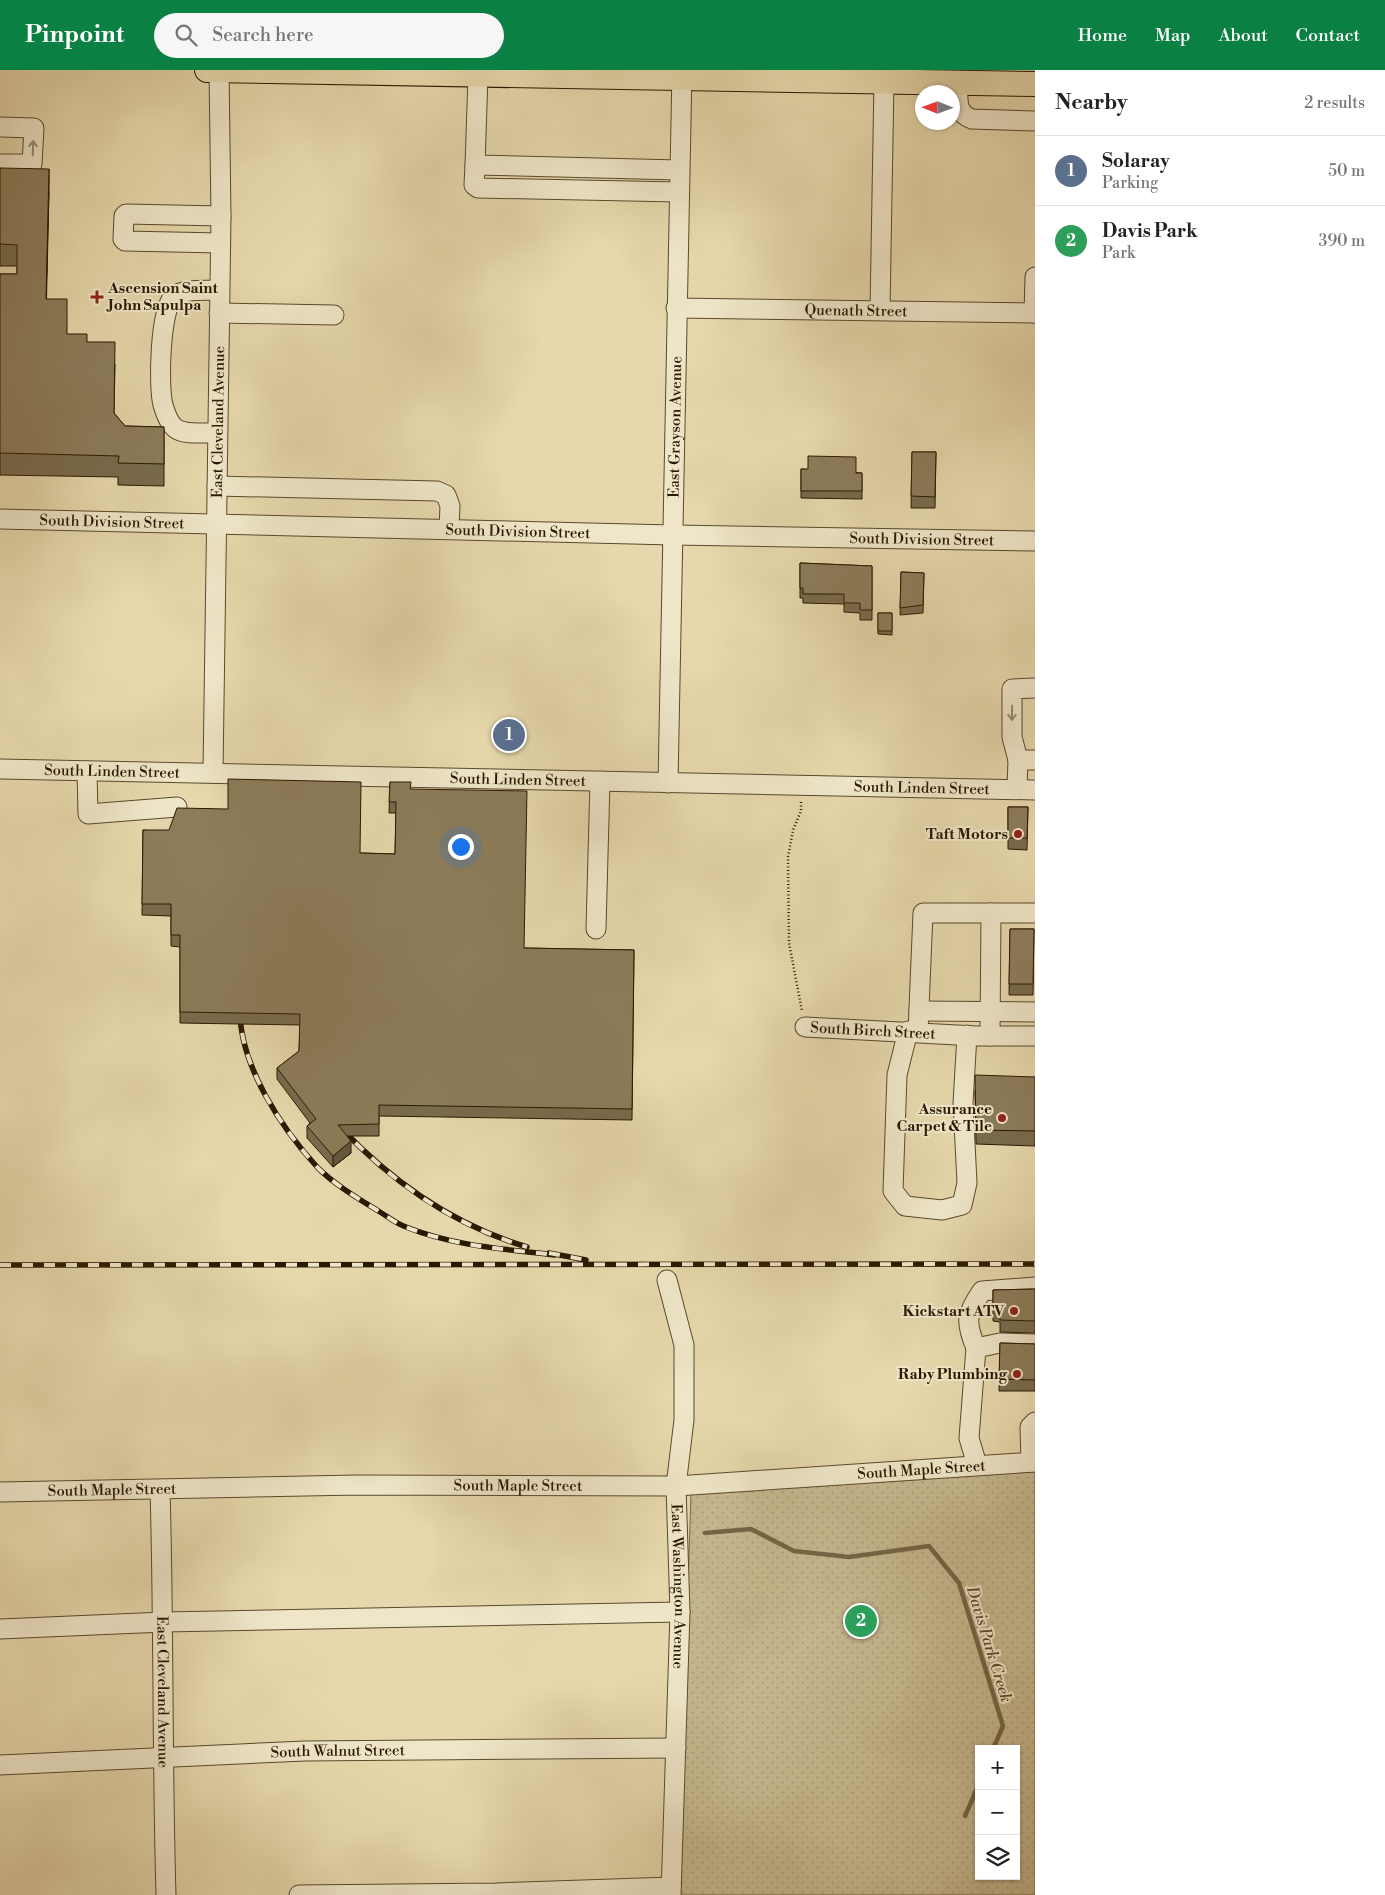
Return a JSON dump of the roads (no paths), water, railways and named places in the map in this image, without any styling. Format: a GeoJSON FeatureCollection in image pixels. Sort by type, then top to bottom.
{"type":"FeatureCollection","features":[{"type":"Feature","properties":{"kind":"main road"},"geometry":{"type":"LineString","coordinates":[[207,70],[437,72],[478,76],[568,74],[766,75],[1023,79]]}},
{"type":"Feature","properties":{"kind":"street","name":"East Cleveland Avenue"},"geometry":{"type":"LineString","coordinates":[[213,773],[221,216],[219,70]]}},
{"type":"Feature","properties":{"kind":"street","name":"East Grayson Avenue"},"geometry":{"type":"LineString","coordinates":[[668,783],[678,192],[682,75]]}},
{"type":"Feature","properties":{"kind":"street"},"geometry":{"type":"LineString","coordinates":[[478,76],[474,185],[478,188],[678,192]]}},
{"type":"Feature","properties":{"kind":"street"},"geometry":{"type":"LineString","coordinates":[[880,310],[895,78]]}},
{"type":"Feature","properties":{"kind":"street"},"geometry":{"type":"LineString","coordinates":[[950,79],[959,109],[964,116],[972,119],[1035,121]]}},
{"type":"Feature","properties":{"kind":"street"},"geometry":{"type":"LineString","coordinates":[[0,128],[34,128],[32,164],[0,164]]}},
{"type":"Feature","properties":{"kind":"street"},"geometry":{"type":"LineString","coordinates":[[475,165],[679,170]]}},
{"type":"Feature","properties":{"kind":"street"},"geometry":{"type":"LineString","coordinates":[[220,243],[125,241],[123,231],[124,216],[126,214],[221,216]]}},
{"type":"Feature","properties":{"kind":"street"},"geometry":{"type":"LineString","coordinates":[[1035,277],[1035,313]]}},
{"type":"Feature","properties":{"kind":"street"},"geometry":{"type":"LineString","coordinates":[[217,432],[183,432],[175,428],[168,418],[162,403],[162,330],[169,303],[180,292],[219,290]]}},
{"type":"Feature","properties":{"kind":"street","name":"Quenath Street"},"geometry":{"type":"LineString","coordinates":[[676,308],[1035,313]]}},
{"type":"Feature","properties":{"kind":"street"},"geometry":{"type":"LineString","coordinates":[[219,313],[334,316]]}},
{"type":"Feature","properties":{"kind":"street"},"geometry":{"type":"LineString","coordinates":[[216,486],[437,491],[446,495],[450,506],[449,528]]}},
{"type":"Feature","properties":{"kind":"street","name":"South Division Street"},"geometry":{"type":"LineString","coordinates":[[0,519],[449,528],[673,535],[1035,541]]}},
{"type":"Feature","properties":{"kind":"street"},"geometry":{"type":"LineString","coordinates":[[1026,789],[1026,760],[1012,737],[1012,689],[1035,688]]}},
{"type":"Feature","properties":{"kind":"street","name":"South Linden Street"},"geometry":{"type":"LineString","coordinates":[[0,769],[1026,789]]}},
{"type":"Feature","properties":{"kind":"street"},"geometry":{"type":"LineString","coordinates":[[87,771],[88,814],[176,807]]}},
{"type":"Feature","properties":{"kind":"street"},"geometry":{"type":"LineString","coordinates":[[596,929],[600,781]]}},
{"type":"Feature","properties":{"kind":"street"},"geometry":{"type":"LineString","coordinates":[[967,1035],[962,1103],[967,1183],[962,1205],[942,1210],[905,1206],[894,1191],[896,1075],[919,1011],[923,913],[1035,913]]}},
{"type":"Feature","properties":{"kind":"street"},"geometry":{"type":"LineString","coordinates":[[990,1036],[991,913]]}},
{"type":"Feature","properties":{"kind":"street"},"geometry":{"type":"LineString","coordinates":[[919,1011],[990,1010],[1035,1012]]}},
{"type":"Feature","properties":{"kind":"street","name":"South Birch Street"},"geometry":{"type":"LineString","coordinates":[[805,1027],[990,1036],[1035,1036]]}},
{"type":"Feature","properties":{"kind":"street","name":"East Washington Avenue"},"geometry":{"type":"LineString","coordinates":[[667,1280],[684,1345],[684,1420],[676,1486],[680,1612],[671,1891]]}},
{"type":"Feature","properties":{"kind":"street"},"geometry":{"type":"LineString","coordinates":[[977,1465],[969,1438],[976,1348],[967,1328],[969,1309],[982,1291],[1035,1287]]}},
{"type":"Feature","properties":{"kind":"street"},"geometry":{"type":"LineString","coordinates":[[976,1348],[1000,1343],[1035,1344]]}},
{"type":"Feature","properties":{"kind":"street"},"geometry":{"type":"LineString","coordinates":[[1033,1462],[1030,1427],[1035,1422]]}},
{"type":"Feature","properties":{"kind":"street","name":"South Maple Street"},"geometry":{"type":"LineString","coordinates":[[0,1492],[357,1485],[676,1486],[1033,1462]]}},
{"type":"Feature","properties":{"kind":"street","name":"East Cleveland Avenue"},"geometry":{"type":"LineString","coordinates":[[160,1490],[164,1622],[163,1758],[166,1895]]}},
{"type":"Feature","properties":{"kind":"street"},"geometry":{"type":"LineString","coordinates":[[0,1629],[164,1622],[680,1612]]}},
{"type":"Feature","properties":{"kind":"street","name":"South Walnut Street"},"geometry":{"type":"LineString","coordinates":[[0,1765],[305,1751],[676,1748]]}},
{"type":"Feature","properties":{"kind":"street"},"geometry":{"type":"LineString","coordinates":[[299,1895],[671,1891]]}},
{"type":"Feature","properties":{"kind":"waterway","name":"Davis Park Creek"},"geometry":{"type":"LineString","coordinates":[[705,1533],[751,1529],[794,1551],[849,1557],[929,1546],[959,1583],[1003,1726],[995,1745]]}},
{"type":"Feature","properties":{"kind":"waterway","name":"Davis Park Creek"},"geometry":{"type":"LineString","coordinates":[[965,1816],[976,1790]]}},
{"type":"Feature","properties":{"kind":"railway"},"geometry":{"type":"LineString","coordinates":[[240,1011],[247,1053],[255,1075],[266,1096],[304,1152],[332,1180],[403,1226],[442,1239],[461,1243],[555,1255]]}},
{"type":"Feature","properties":{"kind":"railway"},"geometry":{"type":"LineString","coordinates":[[340,1127],[381,1166],[426,1200],[474,1227],[527,1247]]}},
{"type":"Feature","properties":{"kind":"railway"},"geometry":{"type":"LineString","coordinates":[[549,1253],[586,1260]]}},
{"type":"Feature","properties":{"kind":"railway"},"geometry":{"type":"LineString","coordinates":[[0,1265],[1035,1264]]}},
{"type":"Feature","properties":{"kind":"place","name":"Ascension Saint John Sapulpa"},"geometry":{"type":"Point","coordinates":[97,297]}},
{"type":"Feature","properties":{"kind":"place","name":"Solaray"},"geometry":{"type":"Point","coordinates":[509,735]}},
{"type":"Feature","properties":{"kind":"place","name":"Taft Motors"},"geometry":{"type":"Point","coordinates":[1018,834]}},
{"type":"Feature","properties":{"kind":"place","name":"Assurance Carpet & Tile"},"geometry":{"type":"Point","coordinates":[1002,1118]}},
{"type":"Feature","properties":{"kind":"place","name":"Kickstart ATV"},"geometry":{"type":"Point","coordinates":[1014,1311]}},
{"type":"Feature","properties":{"kind":"place","name":"Raby Plumbing"},"geometry":{"type":"Point","coordinates":[1017,1374]}},
{"type":"Feature","properties":{"kind":"place","name":"Davis Park"},"geometry":{"type":"Point","coordinates":[861,1621]}}]}
